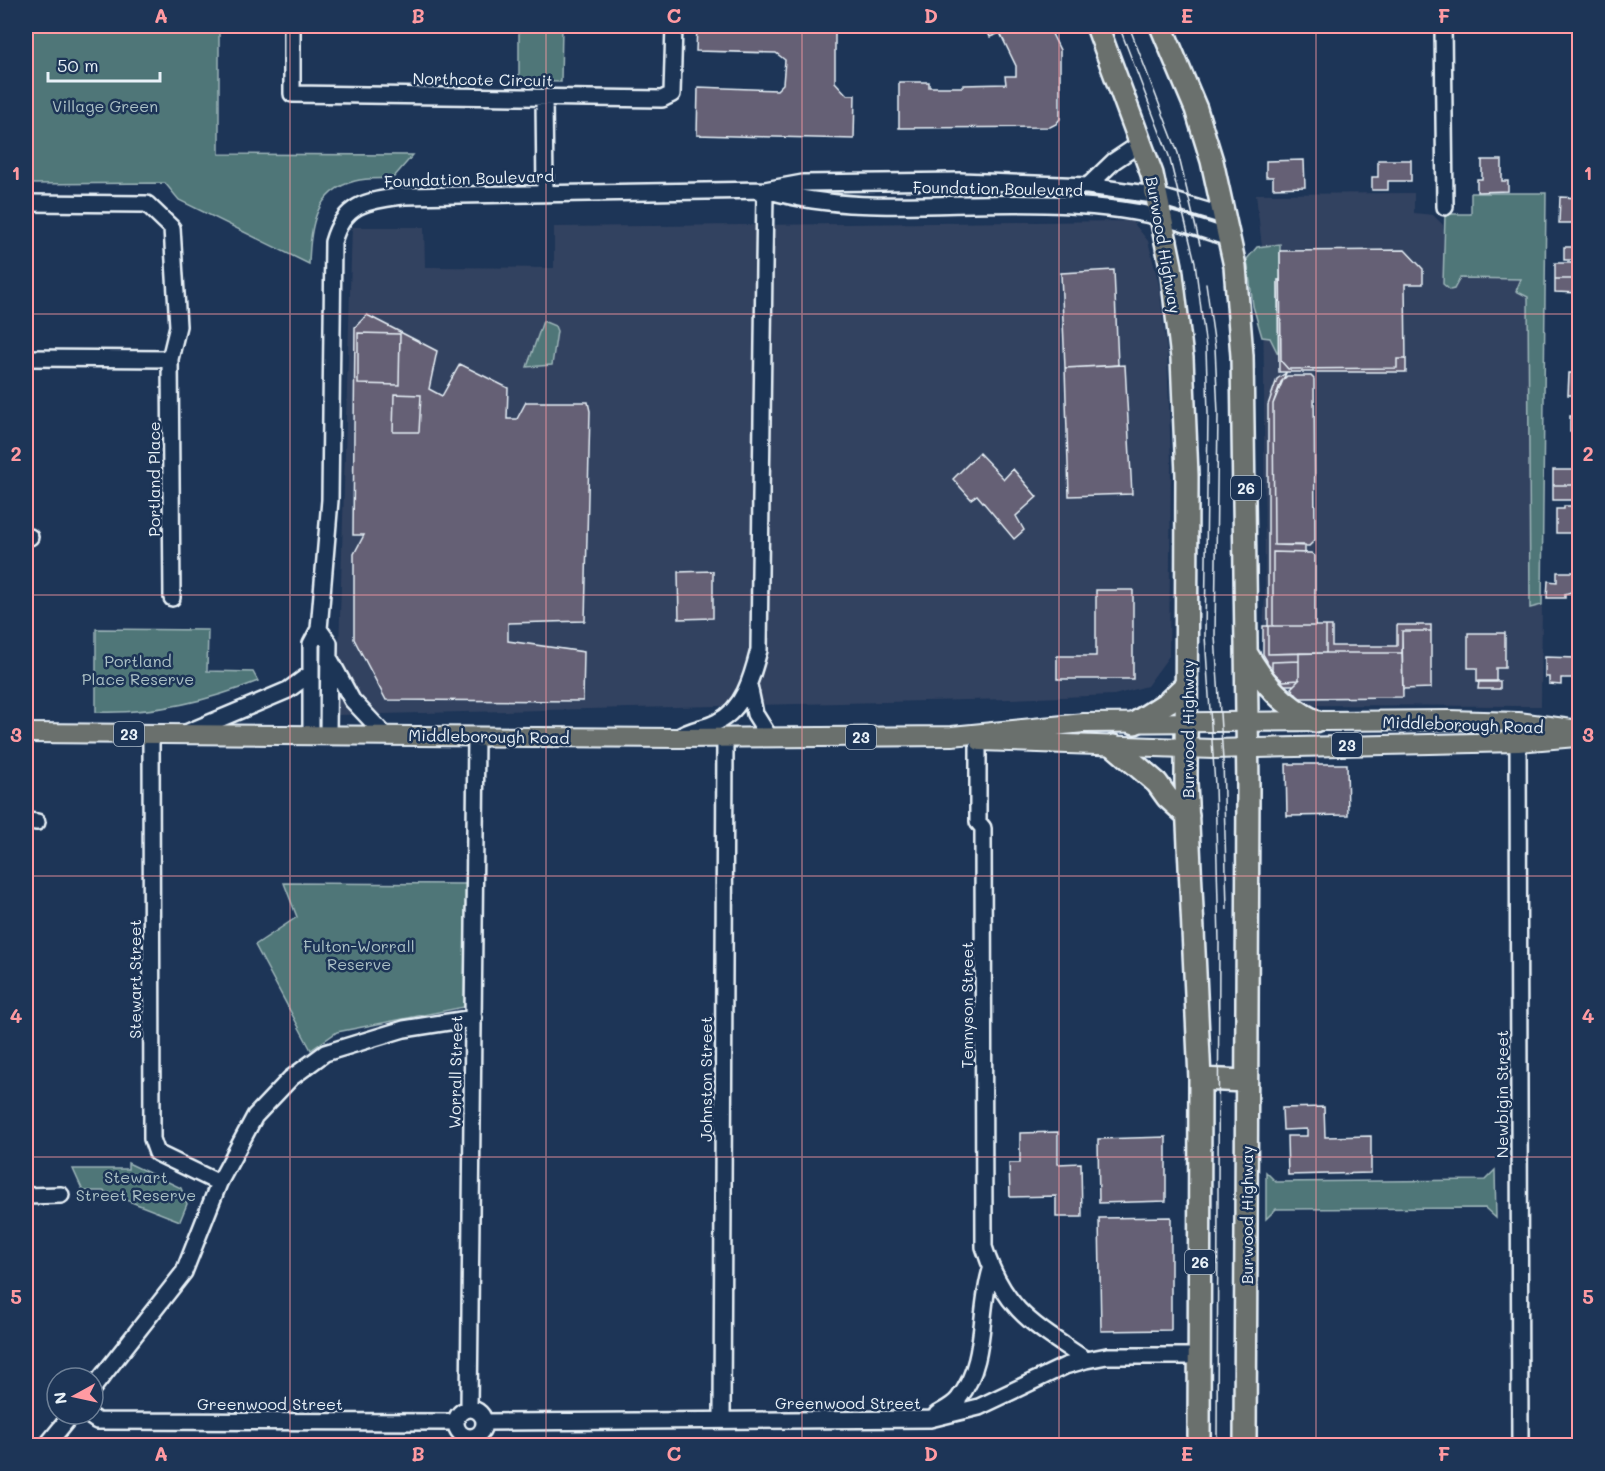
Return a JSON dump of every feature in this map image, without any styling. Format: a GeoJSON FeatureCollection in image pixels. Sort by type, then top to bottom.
{"type":"FeatureCollection","features":[{"type":"Feature","properties":{"kind":"highway","name":"Burwood Highway"},"geometry":{"type":"LineString","coordinates":[[1097,26],[1141,143],[1160,207],[1182,358],[1187,475],[1186,748],[1200,1079],[1199,1446]]}},
{"type":"Feature","properties":{"kind":"highway","name":"Burwood Highway"},"geometry":{"type":"LineString","coordinates":[[1161,26],[1196,109],[1212,161],[1239,297],[1245,405],[1245,1446]]}},
{"type":"Feature","properties":{"kind":"highway"},"geometry":{"type":"LineString","coordinates":[[1246,651],[1271,692],[1296,712],[1315,721]]}},
{"type":"Feature","properties":{"kind":"highway"},"geometry":{"type":"LineString","coordinates":[[1136,723],[1186,686]]}},
{"type":"Feature","properties":{"kind":"highway"},"geometry":{"type":"LineString","coordinates":[[1114,746],[1157,783],[1167,797],[1188,816]]}},
{"type":"Feature","properties":{"kind":"highway"},"geometry":{"type":"LineString","coordinates":[[1200,1079],[1246,1081]]}},
{"type":"Feature","properties":{"kind":"main road","name":"Middleborough Road"},"geometry":{"type":"LineString","coordinates":[[26,733],[770,738],[952,736],[1084,723],[1449,720],[1518,722],[1580,730]]}},
{"type":"Feature","properties":{"kind":"main road"},"geometry":{"type":"LineString","coordinates":[[1449,720],[1449,743]]}},
{"type":"Feature","properties":{"kind":"main road","name":"Middleborough Road"},"geometry":{"type":"LineString","coordinates":[[952,736],[978,741],[1186,748],[1518,742],[1580,737]]}},
{"type":"Feature","properties":{"kind":"street","name":"Northcote Circuit"},"geometry":{"type":"LineString","coordinates":[[292,26],[292,94],[662,99],[672,94],[674,26]]}},
{"type":"Feature","properties":{"kind":"street"},"geometry":{"type":"LineString","coordinates":[[1443,26],[1445,207]]}},
{"type":"Feature","properties":{"kind":"street"},"geometry":{"type":"LineString","coordinates":[[544,98],[545,192]]}},
{"type":"Feature","properties":{"kind":"street","name":"Foundation Boulevard"},"geometry":{"type":"LineString","coordinates":[[1088,186],[1114,161],[1141,143]]}},
{"type":"Feature","properties":{"kind":"street","name":"Foundation Boulevard"},"geometry":{"type":"LineString","coordinates":[[319,734],[310,674],[311,644],[319,629],[330,500],[333,242],[338,224],[353,208],[370,201],[404,196],[765,190],[803,183],[960,181],[1088,186],[1160,207],[1229,238]]}},
{"type":"Feature","properties":{"kind":"street"},"geometry":{"type":"LineString","coordinates":[[677,738],[691,729],[716,723],[732,713],[749,686],[759,650],[765,190]]}},
{"type":"Feature","properties":{"kind":"street","name":"Foundation Boulevard"},"geometry":{"type":"LineString","coordinates":[[765,190],[802,201],[877,204],[1046,204],[1116,209],[1160,207],[1224,216]]}},
{"type":"Feature","properties":{"kind":"street","name":"Portland Place"},"geometry":{"type":"LineString","coordinates":[[26,203],[147,204],[172,228],[178,326],[170,359],[172,597]]}},
{"type":"Feature","properties":{"kind":"street"},"geometry":{"type":"LineString","coordinates":[[26,358],[170,359]]}},
{"type":"Feature","properties":{"kind":"street","name":"Foundation Boulevard"},"geometry":{"type":"LineString","coordinates":[[319,629],[328,643],[329,658],[319,734]]}},
{"type":"Feature","properties":{"kind":"street","name":"Foundation Boulevard"},"geometry":{"type":"LineString","coordinates":[[329,658],[352,700],[384,734]]}},
{"type":"Feature","properties":{"kind":"street"},"geometry":{"type":"LineString","coordinates":[[183,734],[288,690],[310,674]]}},
{"type":"Feature","properties":{"kind":"street"},"geometry":{"type":"LineString","coordinates":[[749,686],[755,714],[770,738]]}},
{"type":"Feature","properties":{"kind":"street","name":"Stewart Street"},"geometry":{"type":"LineString","coordinates":[[151,734],[152,1139],[157,1153],[219,1183]]}},
{"type":"Feature","properties":{"kind":"street","name":"Worrall Street"},"geometry":{"type":"LineString","coordinates":[[470,1408],[477,736]]}},
{"type":"Feature","properties":{"kind":"street","name":"Johnston Street"},"geometry":{"type":"LineString","coordinates":[[722,1420],[725,738]]}},
{"type":"Feature","properties":{"kind":"street","name":"Tennyson Street"},"geometry":{"type":"LineString","coordinates":[[978,741],[978,822],[983,828],[984,1247],[1005,1296],[1027,1320],[1086,1360]]}},
{"type":"Feature","properties":{"kind":"street","name":"Newbigin Street"},"geometry":{"type":"LineString","coordinates":[[1518,742],[1520,1446]]}},
{"type":"Feature","properties":{"kind":"street"},"geometry":{"type":"LineString","coordinates":[[105,1373],[184,1272],[219,1183],[255,1116],[291,1078],[325,1053],[404,1029],[474,1018]]}},
{"type":"Feature","properties":{"kind":"street"},"geometry":{"type":"LineString","coordinates":[[26,1196],[61,1195]]}},
{"type":"Feature","properties":{"kind":"street"},"geometry":{"type":"LineString","coordinates":[[930,1419],[958,1399],[971,1375],[981,1348],[984,1293],[992,1270]]}},
{"type":"Feature","properties":{"kind":"street","name":"Greenwood Street"},"geometry":{"type":"LineString","coordinates":[[484,1422],[930,1419],[979,1407],[1065,1366],[1086,1360],[1107,1356],[1201,1356]]}},
{"type":"Feature","properties":{"kind":"street"},"geometry":{"type":"LineString","coordinates":[[470,1408],[480,1413],[484,1422],[478,1434],[468,1441],[460,1433],[455,1422],[460,1412],[470,1408]]}},
{"type":"Feature","properties":{"kind":"street","name":"Greenwood Street"},"geometry":{"type":"LineString","coordinates":[[105,1420],[455,1422]]}},
{"type":"Feature","properties":{"kind":"street"},"geometry":{"type":"LineString","coordinates":[[46,1446],[62,1426]]}},
{"type":"Feature","properties":{"kind":"shaded area"},"geometry":{"type":"Polygon","coordinates":[[[1414,193],[1414,213],[1433,215],[1443,225],[1444,276],[1545,276],[1541,706],[1302,705],[1282,692],[1261,660],[1265,597],[1264,375],[1262,247],[1256,194],[1414,193]]]}},
{"type":"Feature","properties":{"kind":"shaded area"},"geometry":{"type":"Polygon","coordinates":[[[1132,221],[1148,241],[1159,285],[1167,354],[1171,462],[1169,656],[1147,686],[1114,695],[1010,699],[337,715],[352,227],[424,227],[425,267],[554,268],[554,227],[1132,221]]]}},
{"type":"Feature","properties":{"kind":"green space","name":"Village Green"},"geometry":{"type":"Polygon","coordinates":[[[26,26],[219,26],[219,154],[413,155],[393,178],[355,181],[331,193],[323,202],[313,225],[309,264],[179,200],[165,183],[26,184],[26,26]]]}},
{"type":"Feature","properties":{"kind":"green space"},"geometry":{"type":"Polygon","coordinates":[[[519,26],[562,26],[561,82],[519,81],[519,26]]]}},
{"type":"Feature","properties":{"kind":"green space"},"geometry":{"type":"Polygon","coordinates":[[[1471,193],[1546,193],[1542,605],[1530,608],[1528,297],[1516,291],[1521,279],[1460,278],[1454,289],[1450,290],[1443,284],[1445,214],[1471,214],[1471,193]]]}},
{"type":"Feature","properties":{"kind":"green space"},"geometry":{"type":"Polygon","coordinates":[[[1280,244],[1278,354],[1270,338],[1262,337],[1253,306],[1247,259],[1257,247],[1280,244]]]}},
{"type":"Feature","properties":{"kind":"green space"},"geometry":{"type":"Polygon","coordinates":[[[543,321],[555,326],[557,331],[552,365],[527,367],[543,321]]]}},
{"type":"Feature","properties":{"kind":"green space","name":"Portland Place Reserve"},"geometry":{"type":"Polygon","coordinates":[[[96,629],[208,630],[207,671],[253,672],[258,681],[198,701],[158,709],[96,712],[96,629]]]}},
{"type":"Feature","properties":{"kind":"green space","name":"Fulton-Worrall Reserve"},"geometry":{"type":"Polygon","coordinates":[[[284,883],[466,884],[464,1007],[337,1032],[311,1050],[255,945],[297,917],[284,883]]]}},
{"type":"Feature","properties":{"kind":"green space","name":"Stewart Street Reserve"},"geometry":{"type":"Polygon","coordinates":[[[128,1163],[181,1188],[187,1204],[180,1221],[103,1191],[83,1191],[73,1169],[128,1169],[128,1163]]]}},
{"type":"Feature","properties":{"kind":"green space"},"geometry":{"type":"Polygon","coordinates":[[[1495,1170],[1496,1218],[1485,1208],[1276,1209],[1266,1219],[1266,1172],[1276,1182],[1485,1180],[1495,1170]]]}},
{"type":"Feature","properties":{"kind":"building"},"geometry":{"type":"Polygon","coordinates":[[[697,26],[835,26],[835,82],[847,95],[855,95],[854,139],[697,135],[698,87],[777,90],[783,84],[785,60],[776,53],[696,51],[697,26]]]}},
{"type":"Feature","properties":{"kind":"building"},"geometry":{"type":"Polygon","coordinates":[[[985,26],[1048,26],[1060,50],[1060,119],[1056,124],[1050,127],[899,128],[899,82],[929,82],[929,87],[963,87],[963,85],[1006,84],[1005,76],[1016,76],[1016,66],[1000,33],[990,37],[985,26]]]}},
{"type":"Feature","properties":{"kind":"building"},"geometry":{"type":"Polygon","coordinates":[[[1304,160],[1305,187],[1273,188],[1273,177],[1266,177],[1266,161],[1304,160]]]}},
{"type":"Feature","properties":{"kind":"building"},"geometry":{"type":"Polygon","coordinates":[[[1378,160],[1411,160],[1411,181],[1388,181],[1388,190],[1372,190],[1372,177],[1378,177],[1378,160]]]}},
{"type":"Feature","properties":{"kind":"building"},"geometry":{"type":"Polygon","coordinates":[[[1482,160],[1502,160],[1502,181],[1508,181],[1508,191],[1477,192],[1477,179],[1482,179],[1482,160]]]}},
{"type":"Feature","properties":{"kind":"building"},"geometry":{"type":"Polygon","coordinates":[[[1560,197],[1580,198],[1580,223],[1559,223],[1560,197]]]}},
{"type":"Feature","properties":{"kind":"building"},"geometry":{"type":"Polygon","coordinates":[[[1579,232],[1580,260],[1564,260],[1564,247],[1579,247],[1579,232]]]}},
{"type":"Feature","properties":{"kind":"building"},"geometry":{"type":"Polygon","coordinates":[[[1405,250],[1423,269],[1423,284],[1405,284],[1406,359],[1397,359],[1397,368],[1288,369],[1281,361],[1280,251],[1405,250]]]}},
{"type":"Feature","properties":{"kind":"building"},"geometry":{"type":"Polygon","coordinates":[[[1555,263],[1580,263],[1580,279],[1555,279],[1555,263]]]}},
{"type":"Feature","properties":{"kind":"building"},"geometry":{"type":"Polygon","coordinates":[[[1114,270],[1118,365],[1065,368],[1061,273],[1114,270]]]}},
{"type":"Feature","properties":{"kind":"building"},"geometry":{"type":"Polygon","coordinates":[[[1555,279],[1580,279],[1580,293],[1555,292],[1555,279]]]}},
{"type":"Feature","properties":{"kind":"building"},"geometry":{"type":"Polygon","coordinates":[[[1278,280],[1280,280],[1281,361],[1288,369],[1397,368],[1397,359],[1406,359],[1406,372],[1279,372],[1278,280]]]}},
{"type":"Feature","properties":{"kind":"building"},"geometry":{"type":"Polygon","coordinates":[[[367,315],[437,351],[429,389],[442,396],[460,364],[508,388],[507,419],[517,419],[526,402],[588,402],[590,411],[585,621],[508,623],[508,641],[584,652],[583,701],[386,700],[354,639],[354,554],[364,535],[353,535],[355,327],[367,315]]]}},
{"type":"Feature","properties":{"kind":"building"},"geometry":{"type":"Polygon","coordinates":[[[358,333],[400,334],[399,385],[358,384],[358,333]]]}},
{"type":"Feature","properties":{"kind":"building"},"geometry":{"type":"Polygon","coordinates":[[[1125,365],[1132,494],[1069,496],[1065,368],[1125,365]]]}},
{"type":"Feature","properties":{"kind":"building"},"geometry":{"type":"Polygon","coordinates":[[[1286,373],[1273,404],[1274,545],[1305,545],[1305,553],[1273,552],[1273,626],[1268,626],[1268,405],[1277,379],[1286,373]]]}},
{"type":"Feature","properties":{"kind":"building"},"geometry":{"type":"Polygon","coordinates":[[[1569,373],[1580,373],[1580,395],[1568,395],[1569,373]]]}},
{"type":"Feature","properties":{"kind":"building"},"geometry":{"type":"Polygon","coordinates":[[[1287,376],[1311,376],[1314,379],[1315,540],[1309,546],[1274,545],[1273,404],[1281,382],[1287,376]]]}},
{"type":"Feature","properties":{"kind":"building"},"geometry":{"type":"Polygon","coordinates":[[[394,394],[421,395],[419,432],[393,432],[394,394]]]}},
{"type":"Feature","properties":{"kind":"building"},"geometry":{"type":"Polygon","coordinates":[[[1576,404],[1580,404],[1580,432],[1570,432],[1570,416],[1576,416],[1576,404]]]}},
{"type":"Feature","properties":{"kind":"building"},"geometry":{"type":"Polygon","coordinates":[[[979,453],[1004,479],[1013,469],[1037,497],[1016,516],[1024,530],[1014,539],[977,495],[971,499],[953,479],[979,453]]]}},
{"type":"Feature","properties":{"kind":"building"},"geometry":{"type":"Polygon","coordinates":[[[1553,470],[1580,470],[1580,485],[1553,485],[1553,470]]]}},
{"type":"Feature","properties":{"kind":"building"},"geometry":{"type":"Polygon","coordinates":[[[1553,485],[1580,485],[1580,500],[1553,500],[1553,485]]]}},
{"type":"Feature","properties":{"kind":"building"},"geometry":{"type":"Polygon","coordinates":[[[1564,506],[1580,506],[1580,533],[1556,533],[1556,509],[1564,509],[1564,506]]]}},
{"type":"Feature","properties":{"kind":"building"},"geometry":{"type":"Polygon","coordinates":[[[1273,552],[1311,553],[1315,556],[1315,626],[1273,626],[1273,552]]]}},
{"type":"Feature","properties":{"kind":"building"},"geometry":{"type":"Polygon","coordinates":[[[713,571],[713,618],[679,619],[678,572],[713,571]]]}},
{"type":"Feature","properties":{"kind":"building"},"geometry":{"type":"Polygon","coordinates":[[[1557,572],[1574,572],[1574,591],[1565,594],[1565,598],[1547,598],[1548,581],[1557,582],[1557,572]]]}},
{"type":"Feature","properties":{"kind":"building"},"geometry":{"type":"Polygon","coordinates":[[[1096,590],[1133,590],[1133,679],[1057,679],[1057,656],[1096,656],[1096,590]]]}},
{"type":"Feature","properties":{"kind":"building"},"geometry":{"type":"Polygon","coordinates":[[[1397,625],[1431,625],[1431,631],[1402,631],[1402,653],[1326,653],[1326,626],[1332,626],[1332,646],[1397,646],[1397,625]]]}},
{"type":"Feature","properties":{"kind":"building"},"geometry":{"type":"Polygon","coordinates":[[[1263,626],[1268,626],[1268,654],[1299,653],[1299,661],[1272,662],[1272,671],[1283,681],[1299,680],[1294,685],[1280,685],[1267,673],[1267,661],[1263,654],[1263,626]]]}},
{"type":"Feature","properties":{"kind":"building"},"geometry":{"type":"Polygon","coordinates":[[[1268,626],[1326,626],[1326,653],[1268,654],[1268,626]]]}},
{"type":"Feature","properties":{"kind":"building"},"geometry":{"type":"Polygon","coordinates":[[[1402,631],[1431,631],[1431,688],[1403,689],[1402,631]]]}},
{"type":"Feature","properties":{"kind":"building"},"geometry":{"type":"Polygon","coordinates":[[[1468,633],[1505,633],[1505,668],[1496,668],[1496,682],[1477,682],[1477,668],[1468,668],[1468,633]]]}},
{"type":"Feature","properties":{"kind":"building"},"geometry":{"type":"Polygon","coordinates":[[[1299,653],[1402,653],[1403,697],[1299,698],[1291,688],[1299,680],[1299,653]]]}},
{"type":"Feature","properties":{"kind":"building"},"geometry":{"type":"Polygon","coordinates":[[[1545,657],[1577,658],[1576,678],[1561,678],[1561,685],[1549,684],[1549,677],[1545,677],[1545,657]]]}},
{"type":"Feature","properties":{"kind":"building"},"geometry":{"type":"Polygon","coordinates":[[[1299,661],[1299,680],[1283,681],[1272,671],[1272,662],[1299,661]]]}},
{"type":"Feature","properties":{"kind":"building"},"geometry":{"type":"Polygon","coordinates":[[[1479,681],[1500,681],[1500,689],[1478,689],[1479,681]]]}},
{"type":"Feature","properties":{"kind":"building"},"geometry":{"type":"Polygon","coordinates":[[[1286,764],[1347,764],[1348,815],[1287,816],[1286,764]]]}},
{"type":"Feature","properties":{"kind":"building"},"geometry":{"type":"Polygon","coordinates":[[[1324,1107],[1325,1137],[1371,1136],[1371,1173],[1288,1175],[1287,1136],[1307,1136],[1307,1129],[1283,1130],[1282,1108],[1324,1107]]]}},
{"type":"Feature","properties":{"kind":"building"},"geometry":{"type":"Polygon","coordinates":[[[1058,1132],[1058,1164],[1081,1163],[1082,1217],[1056,1217],[1056,1196],[1010,1197],[1009,1163],[1020,1163],[1020,1133],[1058,1132]]]}},
{"type":"Feature","properties":{"kind":"building"},"geometry":{"type":"Polygon","coordinates":[[[1166,1137],[1166,1201],[1099,1203],[1098,1139],[1166,1137]]]}},
{"type":"Feature","properties":{"kind":"building"},"geometry":{"type":"Polygon","coordinates":[[[1171,1217],[1171,1330],[1101,1331],[1099,1218],[1171,1217]]]}},
{"type":"Feature","properties":{"kind":"tram line"},"geometry":{"type":"LineString","coordinates":[[1119,26],[1169,156],[1195,262],[1206,348],[1208,414],[1205,636],[1215,785],[1219,942],[1217,1446]]}},
{"type":"Feature","properties":{"kind":"tram line"},"geometry":{"type":"LineString","coordinates":[[1129,26],[1178,153],[1200,245]]}},
{"type":"Feature","properties":{"kind":"tram line"},"geometry":{"type":"LineString","coordinates":[[1206,283],[1215,347],[1218,414],[1215,636],[1223,760],[1227,909]]}}]}
